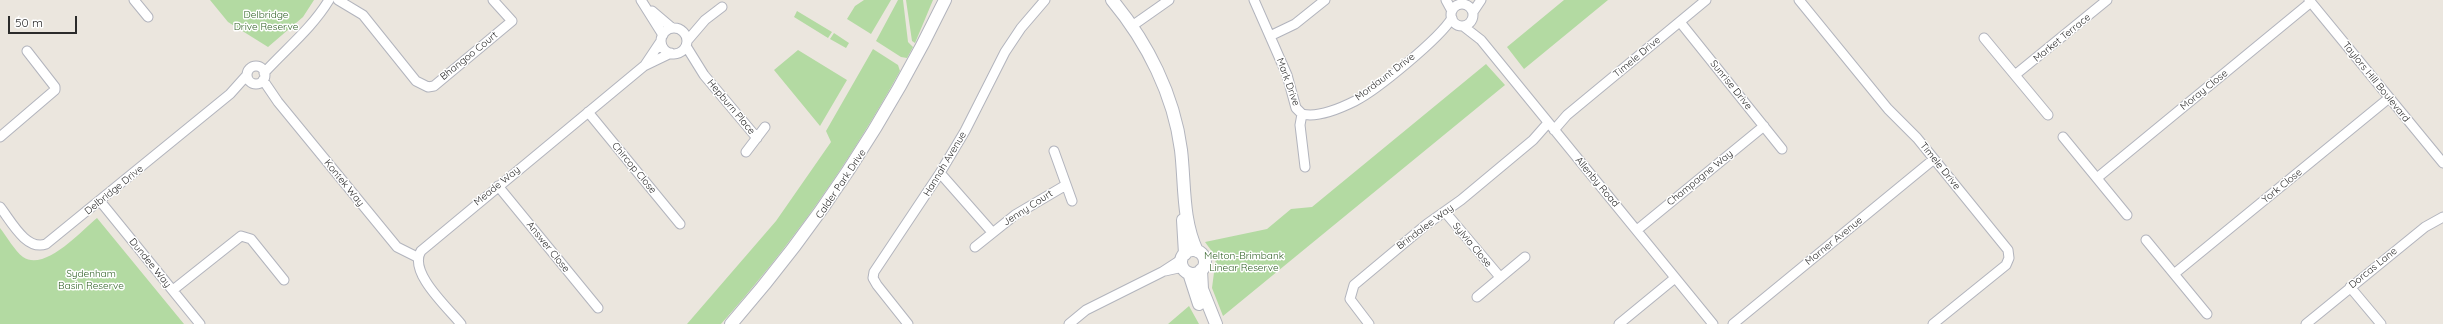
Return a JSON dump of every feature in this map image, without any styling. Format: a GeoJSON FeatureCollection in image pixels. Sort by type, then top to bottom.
{"type":"FeatureCollection","features":[{"type":"Feature","properties":{"kind":"street"},"geometry":{"type":"LineString","coordinates":[[134,0],[148,17]]}},
{"type":"Feature","properties":{"kind":"street","name":"Delbridge Drive"},"geometry":{"type":"LineString","coordinates":[[0,208],[29,243],[41,246],[52,240],[230,94],[256,79],[305,33],[319,18],[330,0]]}},
{"type":"Feature","properties":{"kind":"street","name":"Bhangoo Court"},"geometry":{"type":"LineString","coordinates":[[338,0],[363,15],[416,81],[428,87],[434,86],[512,22],[493,0]]}},
{"type":"Feature","properties":{"kind":"street","name":"Calder Park Drive"},"geometry":{"type":"LineString","coordinates":[[931,30],[938,0]]}},
{"type":"Feature","properties":{"kind":"street","name":"Calder Park Drive"},"geometry":{"type":"LineString","coordinates":[[731,324],[795,247],[836,192],[892,103],[931,30],[945,0]]}},
{"type":"Feature","properties":{"kind":"street","name":"Hannah Avenue"},"geometry":{"type":"LineString","coordinates":[[908,324],[877,285],[873,278],[874,272],[940,173],[965,131],[1005,52],[1021,28],[1045,0]]}},
{"type":"Feature","properties":{"kind":"street"},"geometry":{"type":"LineString","coordinates":[[1112,0],[1132,26],[1162,81],[1174,116],[1181,148],[1188,224],[1197,251]]}},
{"type":"Feature","properties":{"kind":"street"},"geometry":{"type":"LineString","coordinates":[[1132,26],[1170,0]]}},
{"type":"Feature","properties":{"kind":"street","name":"Mark Drive"},"geometry":{"type":"LineString","coordinates":[[1254,0],[1287,75],[1296,108],[1302,114],[1300,125],[1305,167]]}},
{"type":"Feature","properties":{"kind":"street"},"geometry":{"type":"LineString","coordinates":[[1270,36],[1295,24],[1325,0]]}},
{"type":"Feature","properties":{"kind":"street","name":"Allenby Road"},"geometry":{"type":"LineString","coordinates":[[1446,0],[1456,20],[1481,40],[1713,324]]}},
{"type":"Feature","properties":{"kind":"street"},"geometry":{"type":"LineString","coordinates":[[1459,3],[1475,0]]}},
{"type":"Feature","properties":{"kind":"street"},"geometry":{"type":"LineString","coordinates":[[1459,3],[1456,20],[1472,16],[1481,0]]}},
{"type":"Feature","properties":{"kind":"street","name":"Timele Drive"},"geometry":{"type":"LineString","coordinates":[[1551,127],[1568,115],[1706,0]]}},
{"type":"Feature","properties":{"kind":"street","name":"Timele Drive"},"geometry":{"type":"LineString","coordinates":[[1799,0],[1888,109],[1934,159],[2004,242],[2009,258],[2006,265],[1933,324]]}},
{"type":"Feature","properties":{"kind":"street","name":"Market Terrace"},"geometry":{"type":"LineString","coordinates":[[2015,76],[2107,0]]}},
{"type":"Feature","properties":{"kind":"street","name":"Taylors Hill Boulevard"},"geometry":{"type":"LineString","coordinates":[[2310,1],[2443,163]]}},
{"type":"Feature","properties":{"kind":"street","name":"Moray Close"},"geometry":{"type":"LineString","coordinates":[[2097,178],[2310,1]]}},
{"type":"Feature","properties":{"kind":"street"},"geometry":{"type":"LineString","coordinates":[[644,3],[675,28],[685,34],[687,43]]}},
{"type":"Feature","properties":{"kind":"street"},"geometry":{"type":"LineString","coordinates":[[644,3],[662,38],[664,49],[674,53],[687,43],[705,20],[722,7]]}},
{"type":"Feature","properties":{"kind":"street"},"geometry":{"type":"LineString","coordinates":[[1459,3],[1472,16]]}},
{"type":"Feature","properties":{"kind":"street","name":"Allenby Road"},"geometry":{"type":"LineString","coordinates":[[1472,16],[1481,40]]}},
{"type":"Feature","properties":{"kind":"street"},"geometry":{"type":"LineString","coordinates":[[662,38],[675,28],[705,20]]}},
{"type":"Feature","properties":{"kind":"street","name":"Mordaunt Drive"},"geometry":{"type":"LineString","coordinates":[[1302,114],[1311,115],[1328,111],[1356,100],[1456,20]]}},
{"type":"Feature","properties":{"kind":"street","name":"Sunrise Drive"},"geometry":{"type":"LineString","coordinates":[[1680,22],[1782,149]]}},
{"type":"Feature","properties":{"kind":"street","name":"Meade Way"},"geometry":{"type":"LineString","coordinates":[[644,66],[662,38]]}},
{"type":"Feature","properties":{"kind":"street"},"geometry":{"type":"LineString","coordinates":[[1984,38],[2048,114]]}},
{"type":"Feature","properties":{"kind":"street","name":"Hepburn Place"},"geometry":{"type":"LineString","coordinates":[[687,43],[704,75],[757,138]]}},
{"type":"Feature","properties":{"kind":"street"},"geometry":{"type":"LineString","coordinates":[[0,137],[55,90],[55,87],[27,51]]}},
{"type":"Feature","properties":{"kind":"street","name":"Delbridge Drive"},"geometry":{"type":"LineString","coordinates":[[256,79],[250,68],[282,53]]}},
{"type":"Feature","properties":{"kind":"street","name":"Meade Way"},"geometry":{"type":"LineString","coordinates":[[417,257],[426,244],[644,66],[674,53]]}},
{"type":"Feature","properties":{"kind":"street","name":"Hepburn Place"},"geometry":{"type":"LineString","coordinates":[[674,53],[704,75]]}},
{"type":"Feature","properties":{"kind":"street","name":"Kontek Way"},"geometry":{"type":"LineString","coordinates":[[256,79],[278,102],[397,247],[417,257]]}},
{"type":"Feature","properties":{"kind":"street","name":"York Close"},"geometry":{"type":"LineString","coordinates":[[2174,274],[2389,98]]}},
{"type":"Feature","properties":{"kind":"street","name":"Chircop Close"},"geometry":{"type":"LineString","coordinates":[[588,112],[680,224]]}},
{"type":"Feature","properties":{"kind":"street","name":"Champagne Way"},"geometry":{"type":"LineString","coordinates":[[1637,230],[1764,126]]}},
{"type":"Feature","properties":{"kind":"street","name":"Hepburn Place"},"geometry":{"type":"LineString","coordinates":[[746,152],[765,127]]}},
{"type":"Feature","properties":{"kind":"street","name":"Brindalee Way"},"geometry":{"type":"LineString","coordinates":[[1369,324],[1350,299],[1354,285],[1551,127]]}},
{"type":"Feature","properties":{"kind":"street"},"geometry":{"type":"LineString","coordinates":[[2063,137],[2127,215]]}},
{"type":"Feature","properties":{"kind":"street","name":"Jenny Court"},"geometry":{"type":"LineString","coordinates":[[1054,151],[1072,201]]}},
{"type":"Feature","properties":{"kind":"street","name":"Marner Avenue"},"geometry":{"type":"LineString","coordinates":[[1733,324],[1934,159]]}},
{"type":"Feature","properties":{"kind":"street"},"geometry":{"type":"LineString","coordinates":[[940,173],[992,232]]}},
{"type":"Feature","properties":{"kind":"street","name":"Jenny Court"},"geometry":{"type":"LineString","coordinates":[[975,247],[992,232],[1039,199],[1066,185]]}},
{"type":"Feature","properties":{"kind":"street","name":"Answer Close"},"geometry":{"type":"LineString","coordinates":[[498,186],[598,308]]}},
{"type":"Feature","properties":{"kind":"street"},"geometry":{"type":"LineString","coordinates":[[1184,193],[1183,238],[1185,263],[1207,324]]}},
{"type":"Feature","properties":{"kind":"street","name":"Dundee Way"},"geometry":{"type":"LineString","coordinates":[[100,201],[200,324]]}},
{"type":"Feature","properties":{"kind":"street","name":"Sylvia Close"},"geometry":{"type":"LineString","coordinates":[[1445,212],[1500,277]]}},
{"type":"Feature","properties":{"kind":"street","name":"Dorcas Lane"},"geometry":{"type":"LineString","coordinates":[[2306,324],[2425,227],[2443,217]]}},
{"type":"Feature","properties":{"kind":"street"},"geometry":{"type":"LineString","coordinates":[[173,290],[241,236],[250,239],[284,280]]}},
{"type":"Feature","properties":{"kind":"street"},"geometry":{"type":"LineString","coordinates":[[2146,240],[2207,314]]}},
{"type":"Feature","properties":{"kind":"street"},"geometry":{"type":"LineString","coordinates":[[1069,324],[1086,310],[1162,272],[1185,263],[1191,250],[1197,251],[1203,255],[1205,261],[1201,270],[1202,289],[1216,324]]}},
{"type":"Feature","properties":{"kind":"street"},"geometry":{"type":"LineString","coordinates":[[417,257],[418,270],[422,277],[461,324]]}},
{"type":"Feature","properties":{"kind":"street"},"geometry":{"type":"LineString","coordinates":[[1477,297],[1525,257]]}},
{"type":"Feature","properties":{"kind":"street"},"geometry":{"type":"LineString","coordinates":[[1185,263],[1196,273],[1201,270]]}},
{"type":"Feature","properties":{"kind":"street"},"geometry":{"type":"LineString","coordinates":[[1619,324],[1675,278]]}},
{"type":"Feature","properties":{"kind":"street"},"geometry":{"type":"LineString","coordinates":[[2350,287],[2381,324]]}},
{"type":"Feature","properties":{"kind":"green space","name":"Delbridge Drive Reserve"},"geometry":{"type":"Polygon","coordinates":[[[210,0],[314,0],[303,17],[268,47],[228,22],[210,0]]]}},
{"type":"Feature","properties":{"kind":"green space"},"geometry":{"type":"Polygon","coordinates":[[[864,0],[891,0],[871,34],[847,19],[855,6],[864,0]]]}},
{"type":"Feature","properties":{"kind":"green space"},"geometry":{"type":"Polygon","coordinates":[[[898,0],[903,0],[908,42],[913,47],[907,58],[901,57],[876,41],[898,0]]]}},
{"type":"Feature","properties":{"kind":"green space"},"geometry":{"type":"Polygon","coordinates":[[[906,0],[933,0],[915,43],[912,41],[906,0]]]}},
{"type":"Feature","properties":{"kind":"green space"},"geometry":{"type":"Polygon","coordinates":[[[1564,0],[1608,0],[1524,69],[1507,47],[1564,0]]]}},
{"type":"Feature","properties":{"kind":"green space"},"geometry":{"type":"Polygon","coordinates":[[[797,11],[832,32],[828,38],[794,17],[797,11]]]}},
{"type":"Feature","properties":{"kind":"green space"},"geometry":{"type":"Polygon","coordinates":[[[834,33],[849,43],[846,48],[830,39],[834,33]]]}},
{"type":"Feature","properties":{"kind":"green space"},"geometry":{"type":"Polygon","coordinates":[[[873,49],[898,65],[900,71],[881,105],[840,171],[818,203],[771,265],[721,324],[687,324],[776,221],[831,142],[826,131],[873,49]]]}},
{"type":"Feature","properties":{"kind":"green space"},"geometry":{"type":"Polygon","coordinates":[[[798,50],[847,80],[820,126],[774,70],[798,50]]]}},
{"type":"Feature","properties":{"kind":"green space","name":"Melton-Brimbank Linear Reserve"},"geometry":{"type":"Polygon","coordinates":[[[1486,64],[1505,85],[1223,316],[1212,288],[1216,257],[1205,242],[1267,229],[1291,209],[1312,207],[1486,64]]]}},
{"type":"Feature","properties":{"kind":"green space","name":"Sydenham Basin Reserve"},"geometry":{"type":"Polygon","coordinates":[[[97,218],[184,324],[0,324],[0,228],[14,248],[23,257],[32,260],[42,259],[52,255],[62,248],[97,218]]]}},
{"type":"Feature","properties":{"kind":"green space"},"geometry":{"type":"Polygon","coordinates":[[[1189,306],[1199,324],[1168,324],[1189,306]]]}}]}
